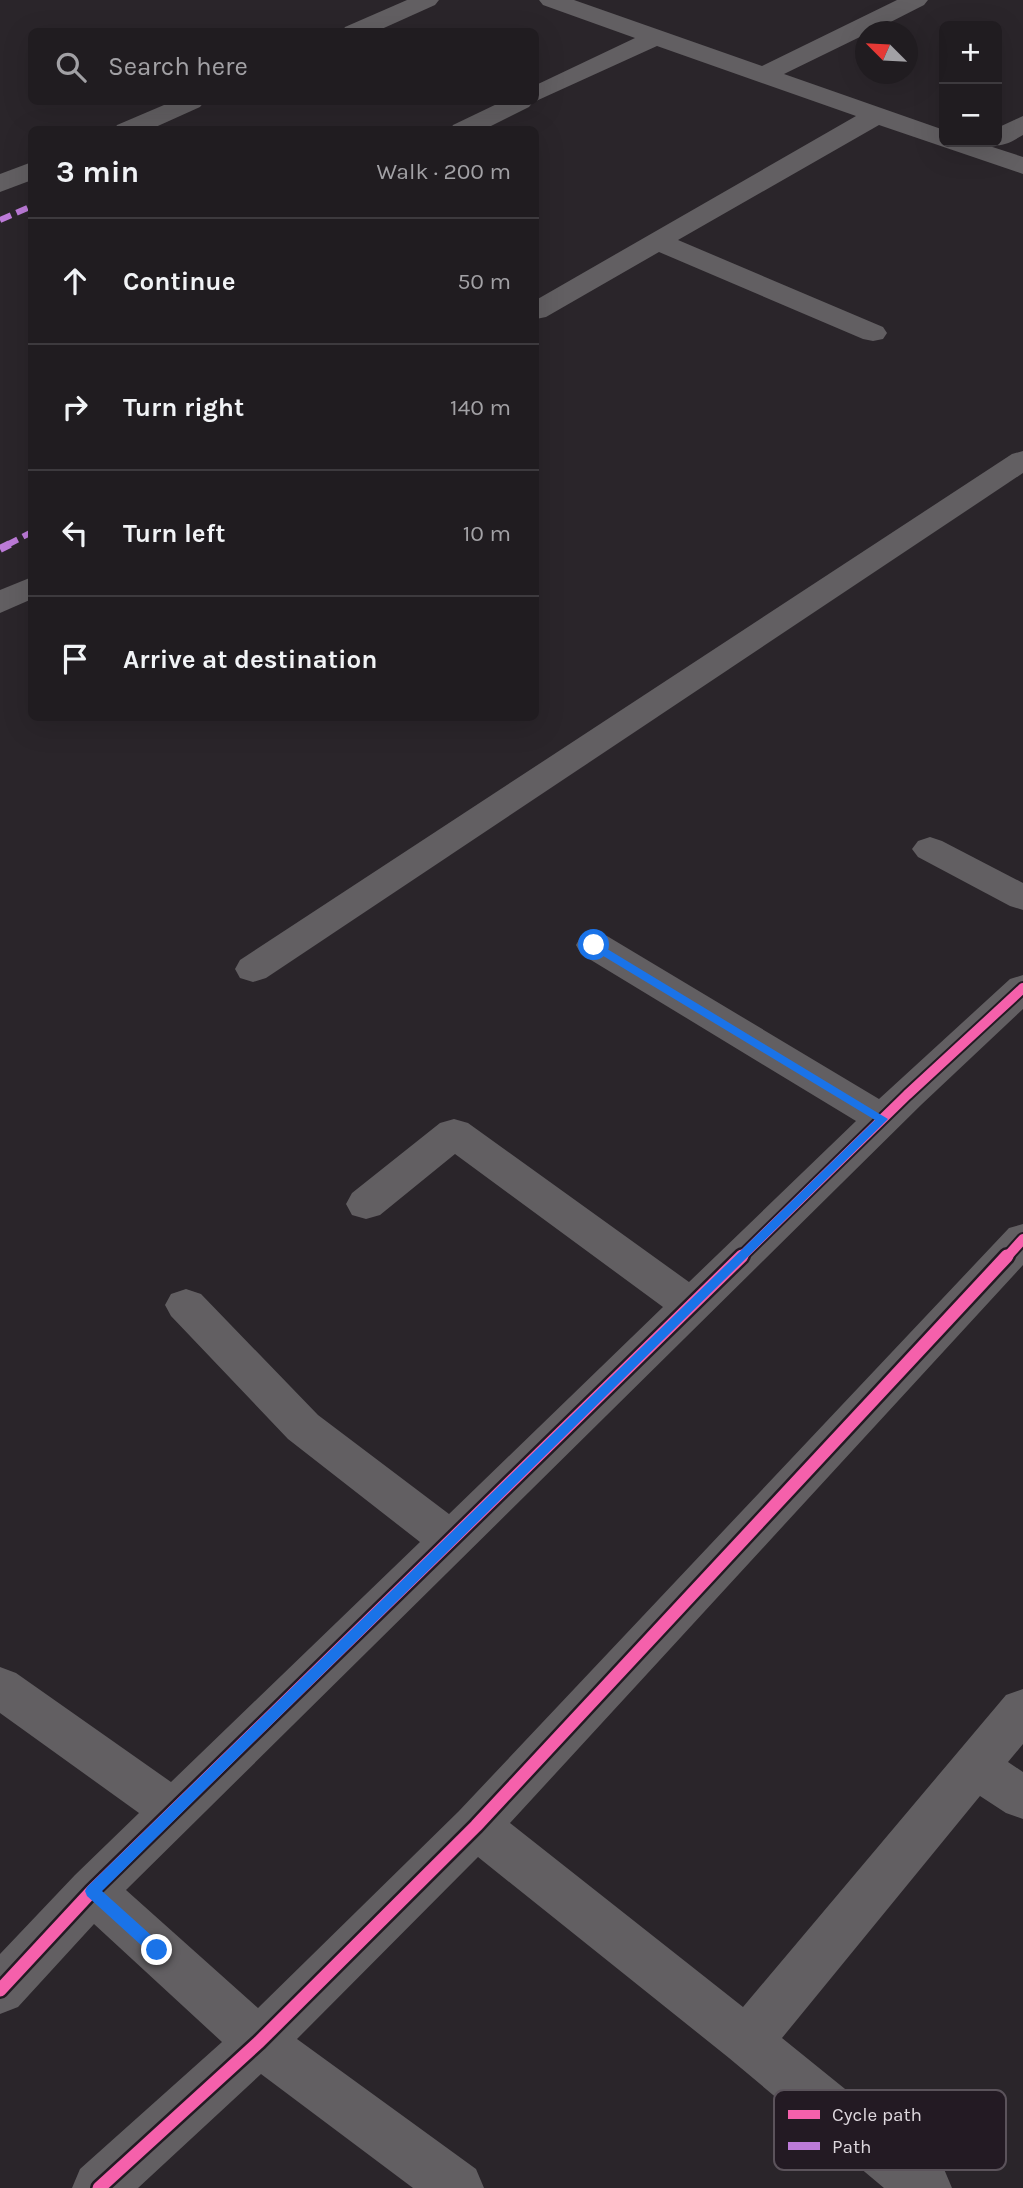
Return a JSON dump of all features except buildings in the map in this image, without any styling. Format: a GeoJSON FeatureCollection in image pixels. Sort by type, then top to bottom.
{"type":"FeatureCollection","features":[{"type":"Feature","properties":{"kind":"street"},"geometry":{"type":"LineString","coordinates":[[363,28],[427,0]]}},
{"type":"Feature","properties":{"kind":"street"},"geometry":{"type":"LineString","coordinates":[[763,75],[916,0]]}},
{"type":"Feature","properties":{"kind":"street"},"geometry":{"type":"LineString","coordinates":[[570,2],[656,37],[939,137]]}},
{"type":"Feature","properties":{"kind":"street"},"geometry":{"type":"LineString","coordinates":[[539,93],[656,37]]}},
{"type":"Feature","properties":{"kind":"street"},"geometry":{"type":"LineString","coordinates":[[135,126],[184,105]]}},
{"type":"Feature","properties":{"kind":"street"},"geometry":{"type":"LineString","coordinates":[[470,126],[514,105]]}},
{"type":"Feature","properties":{"kind":"street"},"geometry":{"type":"LineString","coordinates":[[539,309],[877,115]]}},
{"type":"Feature","properties":{"kind":"street"},"geometry":{"type":"LineString","coordinates":[[1002,136],[1023,124]]}},
{"type":"Feature","properties":{"kind":"street"},"geometry":{"type":"LineString","coordinates":[[994,147],[1023,166]]}},
{"type":"Feature","properties":{"kind":"street"},"geometry":{"type":"LineString","coordinates":[[0,184],[28,172]]}},
{"type":"Feature","properties":{"kind":"street"},"geometry":{"type":"LineString","coordinates":[[659,242],[873,333]]}},
{"type":"Feature","properties":{"kind":"street"},"geometry":{"type":"LineString","coordinates":[[253,969],[1023,460]]}},
{"type":"Feature","properties":{"kind":"street"},"geometry":{"type":"LineString","coordinates":[[1,602],[28,588]]}},
{"type":"Feature","properties":{"kind":"street"},"geometry":{"type":"LineString","coordinates":[[1,602],[28,614]]}},
{"type":"Feature","properties":{"kind":"street"},"geometry":{"type":"LineString","coordinates":[[930,849],[1023,898]]}},
{"type":"Feature","properties":{"kind":"street"},"geometry":{"type":"LineString","coordinates":[[594,945],[883,1119]]}},
{"type":"Feature","properties":{"kind":"street"},"geometry":{"type":"LineString","coordinates":[[0,1990],[92,1891],[883,1119],[1023,988]]}},
{"type":"Feature","properties":{"kind":"street"},"geometry":{"type":"LineString","coordinates":[[366,1204],[454,1133],[692,1306]]}},
{"type":"Feature","properties":{"kind":"street"},"geometry":{"type":"LineString","coordinates":[[99,2188],[259,2042],[476,1826],[1023,1239]]}},
{"type":"Feature","properties":{"kind":"street"},"geometry":{"type":"LineString","coordinates":[[186,1305],[303,1427],[452,1541]]}},
{"type":"Feature","properties":{"kind":"street"},"geometry":{"type":"LineString","coordinates":[[0,1687],[174,1811]]}},
{"type":"Feature","properties":{"kind":"street"},"geometry":{"type":"LineString","coordinates":[[747,2040],[1023,1709]]}},
{"type":"Feature","properties":{"kind":"street"},"geometry":{"type":"LineString","coordinates":[[975,1767],[1023,1798]]}},
{"type":"Feature","properties":{"kind":"street"},"geometry":{"type":"LineString","coordinates":[[476,1826],[807,2090]]}},
{"type":"Feature","properties":{"kind":"street"},"geometry":{"type":"LineString","coordinates":[[92,1891],[259,2042],[457,2188]]}},
{"type":"Feature","properties":{"kind":"street"},"geometry":{"type":"LineString","coordinates":[[903,2170],[925,2188]]}},
{"type":"Feature","properties":{"kind":"marked path"},"geometry":{"type":"LineString","coordinates":[[0,220],[28,208]]}},
{"type":"Feature","properties":{"kind":"marked path"},"geometry":{"type":"LineString","coordinates":[[0,549],[28,534]]}},
{"type":"Feature","properties":{"kind":"cycle path"},"geometry":{"type":"LineString","coordinates":[[0,1990],[92,1891],[907,1095],[1023,988]]}},
{"type":"Feature","properties":{"kind":"cycle path"},"geometry":{"type":"LineString","coordinates":[[99,2188],[259,2042],[476,1826],[1023,1239]]}},
{"type":"Feature","properties":{"kind":"route"},"geometry":{"type":"LineString","coordinates":[[157,1950],[92,1891],[883,1119],[594,945]]}}]}
